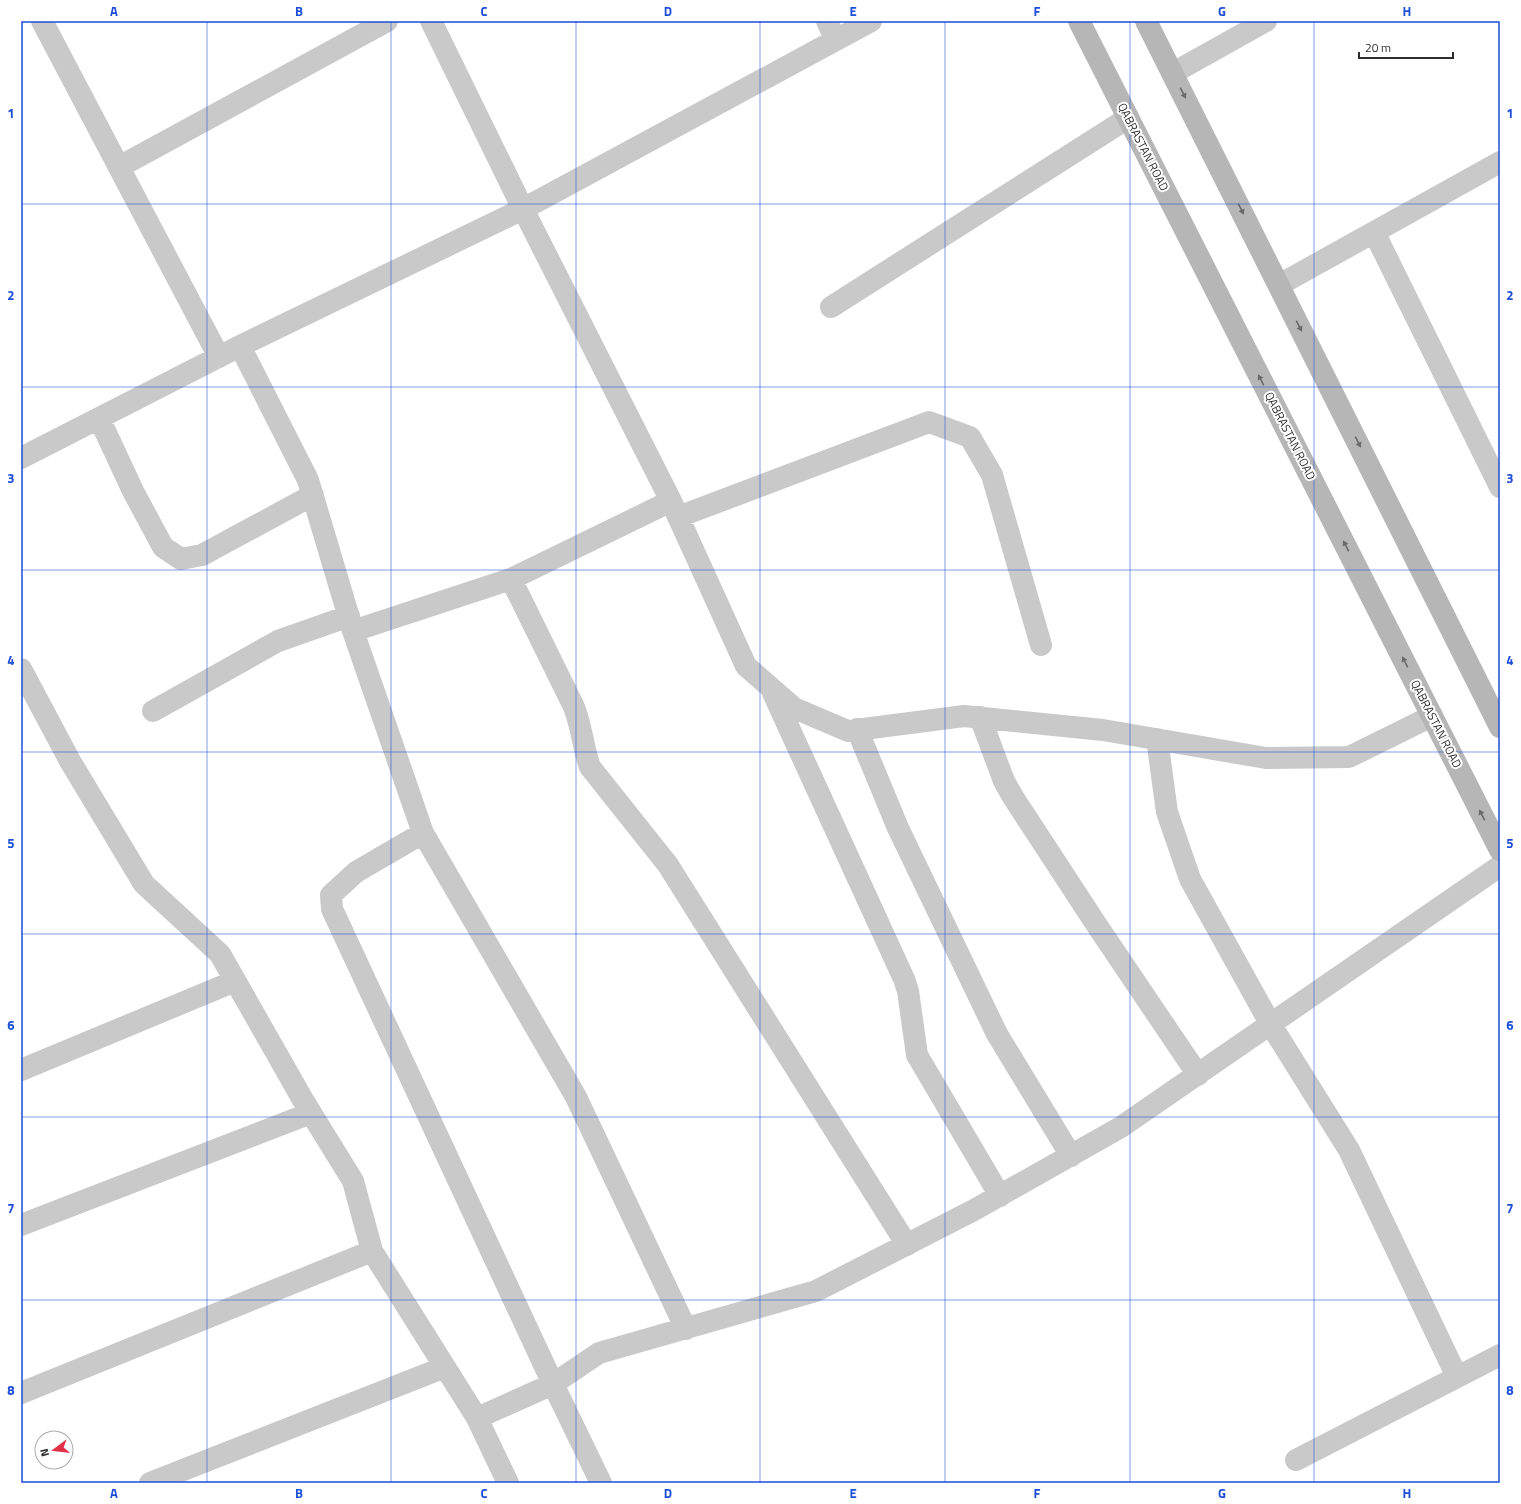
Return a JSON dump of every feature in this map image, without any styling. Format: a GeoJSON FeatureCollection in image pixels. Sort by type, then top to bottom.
{"type":"FeatureCollection","features":[{"type":"Feature","properties":{"kind":"main road","name":"QABRASTAN ROAD"},"geometry":{"type":"LineString","coordinates":[[1079,21],[1500,850]]}},
{"type":"Feature","properties":{"kind":"main road"},"geometry":{"type":"LineString","coordinates":[[1146,21],[1500,727]]}},
{"type":"Feature","properties":{"kind":"street"},"geometry":{"type":"LineString","coordinates":[[42,21],[219,357]]}},
{"type":"Feature","properties":{"kind":"street"},"geometry":{"type":"LineString","coordinates":[[119,167],[387,21]]}},
{"type":"Feature","properties":{"kind":"street"},"geometry":{"type":"LineString","coordinates":[[431,21],[523,209],[674,509],[746,666],[794,708],[848,731],[964,716],[980,717],[1103,730],[1266,758],[1349,757],[1432,716]]}},
{"type":"Feature","properties":{"kind":"street"},"geometry":{"type":"LineString","coordinates":[[21,458],[240,346],[523,209],[831,30],[871,21]]}},
{"type":"Feature","properties":{"kind":"street"},"geometry":{"type":"LineString","coordinates":[[1173,73],[1266,21]]}},
{"type":"Feature","properties":{"kind":"street"},"geometry":{"type":"LineString","coordinates":[[831,307],[1128,118]]}},
{"type":"Feature","properties":{"kind":"street"},"geometry":{"type":"LineString","coordinates":[[1279,284],[1500,162]]}},
{"type":"Feature","properties":{"kind":"street"},"geometry":{"type":"LineString","coordinates":[[1374,232],[1495,462],[1500,487]]}},
{"type":"Feature","properties":{"kind":"street"},"geometry":{"type":"LineString","coordinates":[[240,346],[308,480],[351,623],[423,834],[576,1097],[686,1329]]}},
{"type":"Feature","properties":{"kind":"street"},"geometry":{"type":"LineString","coordinates":[[99,418],[133,491],[163,546],[181,559],[202,555],[313,494]]}},
{"type":"Feature","properties":{"kind":"street"},"geometry":{"type":"LineString","coordinates":[[153,710],[278,642],[511,579],[674,509],[929,422],[970,437],[992,476],[1041,645]]}},
{"type":"Feature","properties":{"kind":"street"},"geometry":{"type":"LineString","coordinates":[[511,579],[574,707],[580,722],[585,754],[590,768],[668,865],[907,1245]]}},
{"type":"Feature","properties":{"kind":"street"},"geometry":{"type":"LineString","coordinates":[[23,675],[70,761],[144,884],[220,954],[311,1113],[353,1181],[372,1251],[477,1418],[508,1483]]}},
{"type":"Feature","properties":{"kind":"street"},"geometry":{"type":"LineString","coordinates":[[770,686],[904,978],[908,991],[916,1055],[1000,1196]]}},
{"type":"Feature","properties":{"kind":"street"},"geometry":{"type":"LineString","coordinates":[[980,717],[1004,781],[1013,797],[1098,927],[1198,1075]]}},
{"type":"Feature","properties":{"kind":"street"},"geometry":{"type":"LineString","coordinates":[[857,730],[898,828],[997,1034],[1071,1156]]}},
{"type":"Feature","properties":{"kind":"street"},"geometry":{"type":"LineString","coordinates":[[1157,739],[1167,812],[1190,878],[1271,1025],[1350,1150],[1457,1377]]}},
{"type":"Feature","properties":{"kind":"street"},"geometry":{"type":"LineString","coordinates":[[423,834],[356,872],[332,895],[332,909],[553,1384],[601,1483]]}},
{"type":"Feature","properties":{"kind":"street"},"geometry":{"type":"LineString","coordinates":[[477,1418],[553,1384],[599,1353],[816,1291],[1000,1196],[1121,1127],[1500,866]]}},
{"type":"Feature","properties":{"kind":"street"},"geometry":{"type":"LineString","coordinates":[[21,1070],[235,981]]}},
{"type":"Feature","properties":{"kind":"street"},"geometry":{"type":"LineString","coordinates":[[21,1225],[311,1113]]}},
{"type":"Feature","properties":{"kind":"street"},"geometry":{"type":"LineString","coordinates":[[21,1393],[372,1251]]}},
{"type":"Feature","properties":{"kind":"street"},"geometry":{"type":"LineString","coordinates":[[1296,1460],[1500,1355]]}},
{"type":"Feature","properties":{"kind":"street"},"geometry":{"type":"LineString","coordinates":[[150,1483],[445,1367]]}}]}
